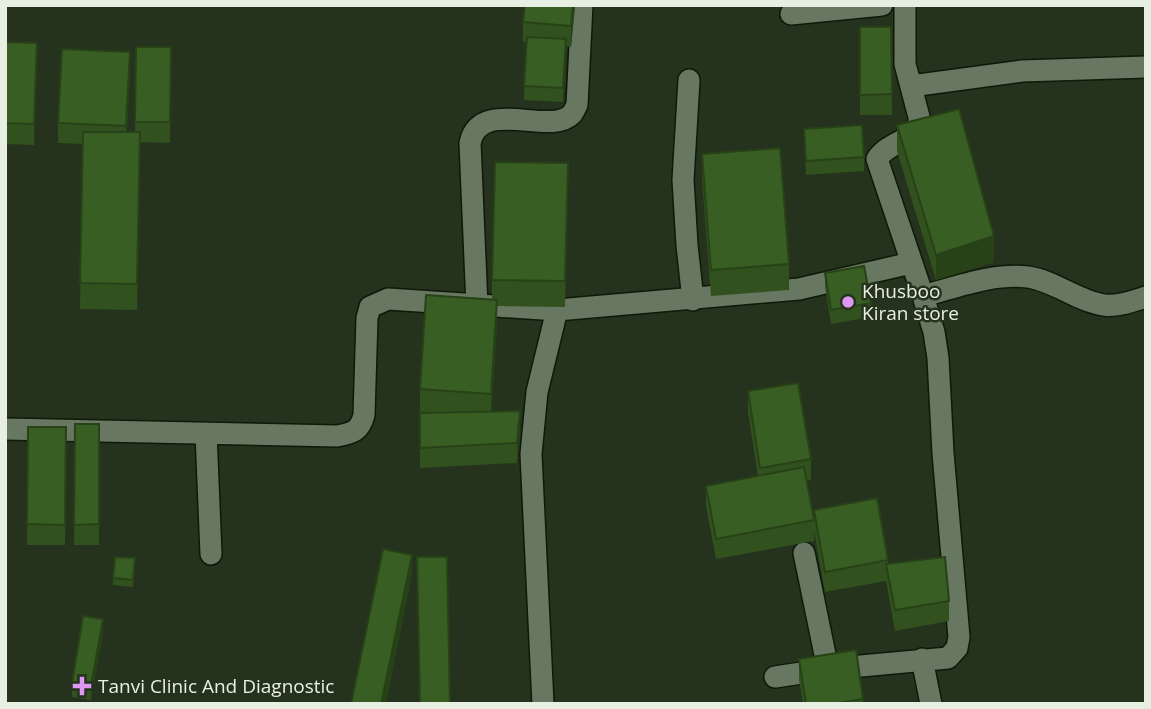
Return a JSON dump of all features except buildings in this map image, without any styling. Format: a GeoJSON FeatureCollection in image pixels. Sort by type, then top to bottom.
{"type":"FeatureCollection","features":[{"type":"Feature","properties":{"kind":"street"},"geometry":{"type":"LineString","coordinates":[[477,306],[470,143],[473,131],[480,124],[493,120],[560,120],[571,115],[577,104],[582,5]]}},
{"type":"Feature","properties":{"kind":"street"},"geometry":{"type":"LineString","coordinates":[[790,15],[883,5]]}},
{"type":"Feature","properties":{"kind":"street"},"geometry":{"type":"LineString","coordinates":[[775,677],[828,669],[948,658],[957,648],[959,637],[934,332],[877,159],[882,151],[912,136],[919,129],[919,117],[905,64],[905,5]]}},
{"type":"Feature","properties":{"kind":"street"},"geometry":{"type":"LineString","coordinates":[[911,86],[1022,71],[1146,67]]}},
{"type":"Feature","properties":{"kind":"street"},"geometry":{"type":"LineString","coordinates":[[689,80],[683,180],[693,300]]}},
{"type":"Feature","properties":{"kind":"street"},"geometry":{"type":"LineString","coordinates":[[5,429],[337,436],[352,433],[361,426],[364,415],[367,318],[370,307],[388,299],[557,310],[799,289],[911,263]]}},
{"type":"Feature","properties":{"kind":"street"},"geometry":{"type":"LineString","coordinates":[[923,296],[990,278],[1028,277],[1104,305],[1128,303],[1146,297]]}},
{"type":"Feature","properties":{"kind":"street"},"geometry":{"type":"LineString","coordinates":[[543,704],[531,454],[537,393],[557,310]]}},
{"type":"Feature","properties":{"kind":"street"},"geometry":{"type":"LineString","coordinates":[[206,433],[211,554]]}},
{"type":"Feature","properties":{"kind":"street"},"geometry":{"type":"LineString","coordinates":[[804,553],[828,669]]}},
{"type":"Feature","properties":{"kind":"street"},"geometry":{"type":"LineString","coordinates":[[922,659],[931,704]]}},
{"type":"Feature","properties":{"kind":"place","name":"Khusboo Kiran store"},"geometry":{"type":"Point","coordinates":[848,302]}},
{"type":"Feature","properties":{"kind":"place","name":"Tanvi Clinic And Diagnostic"},"geometry":{"type":"Point","coordinates":[82,686]}}]}
